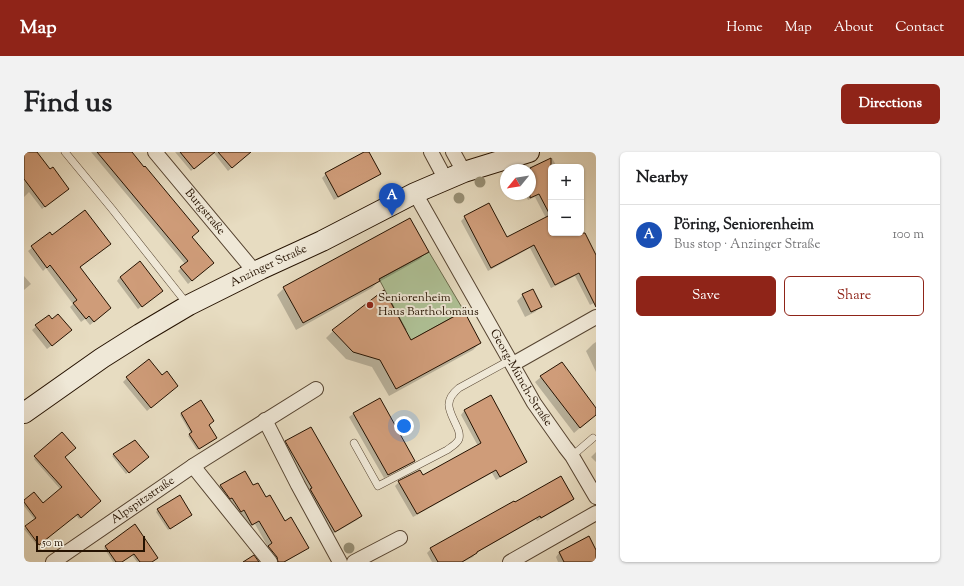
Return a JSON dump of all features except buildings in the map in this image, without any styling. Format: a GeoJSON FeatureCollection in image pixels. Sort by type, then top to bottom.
{"type":"FeatureCollection","features":[{"type":"Feature","properties":{"kind":"street","name":"Burgstraße"},"geometry":{"type":"LineString","coordinates":[[155,152],[255,272]]}},
{"type":"Feature","properties":{"kind":"street"},"geometry":{"type":"LineString","coordinates":[[431,152],[446,180]]}},
{"type":"Feature","properties":{"kind":"street"},"geometry":{"type":"LineString","coordinates":[[453,152],[464,172]]}},
{"type":"Feature","properties":{"kind":"street","name":"Anzinger Straße"},"geometry":{"type":"LineString","coordinates":[[24,413],[102,358],[189,305],[322,241],[416,193],[464,172],[529,152]]}},
{"type":"Feature","properties":{"kind":"street","name":"Georg-Münch-Straße"},"geometry":{"type":"LineString","coordinates":[[416,193],[534,403],[572,456],[596,497]]}},
{"type":"Feature","properties":{"kind":"street"},"geometry":{"type":"LineString","coordinates":[[511,362],[596,318]]}},
{"type":"Feature","properties":{"kind":"street","name":"Alpspitzstraße"},"geometry":{"type":"LineString","coordinates":[[52,562],[193,466],[316,389]]}},
{"type":"Feature","properties":{"kind":"street"},"geometry":{"type":"LineString","coordinates":[[265,420],[340,562]]}},
{"type":"Feature","properties":{"kind":"street"},"geometry":{"type":"LineString","coordinates":[[193,466],[270,562]]}},
{"type":"Feature","properties":{"kind":"street"},"geometry":{"type":"LineString","coordinates":[[510,562],[596,513]]}},
{"type":"Feature","properties":{"kind":"street"},"geometry":{"type":"LineString","coordinates":[[354,562],[400,538]]}},
{"type":"Feature","properties":{"kind":"lane"},"geometry":{"type":"LineString","coordinates":[[65,152],[189,305]]}},
{"type":"Feature","properties":{"kind":"lane"},"geometry":{"type":"LineString","coordinates":[[354,443],[378,486],[392,479],[447,450],[455,444],[459,439],[459,432],[449,405],[450,398],[453,393],[459,388],[511,362]]}},
{"type":"Feature","properties":{"kind":"lane"},"geometry":{"type":"LineString","coordinates":[[572,456],[593,438]]}},
{"type":"Feature","properties":{"kind":"green space"},"geometry":{"type":"Polygon","coordinates":[[[429,252],[464,311],[397,348],[394,337],[406,330],[379,279],[429,252]]]}},
{"type":"Feature","properties":{"kind":"place","name":"Pöring, Seniorenheim"},"geometry":{"type":"Point","coordinates":[392,216]}},
{"type":"Feature","properties":{"kind":"place","name":"Seniorenheim Haus Bartholomäus"},"geometry":{"type":"Point","coordinates":[370,305]}}]}
